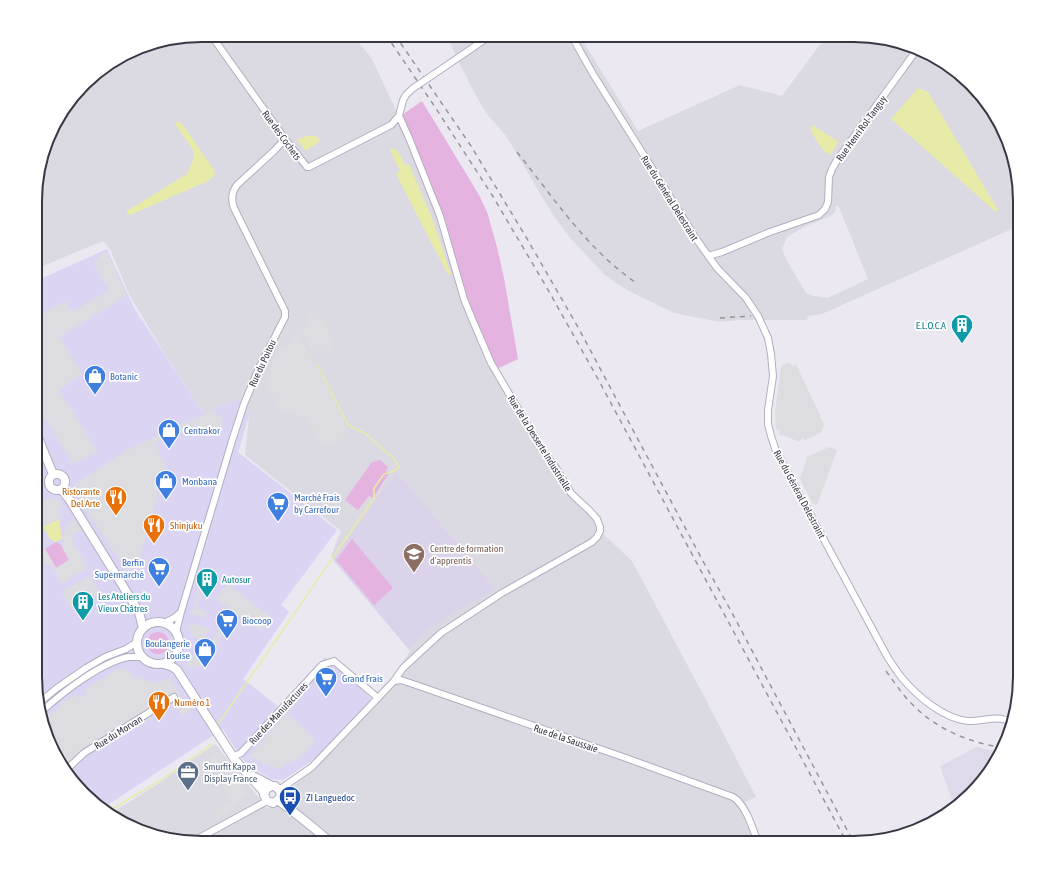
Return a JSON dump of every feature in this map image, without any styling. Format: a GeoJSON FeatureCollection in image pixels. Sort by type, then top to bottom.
{"type":"FeatureCollection","features":[{"type":"Feature","properties":{"kind":"street","name":"Rue des Cochets"},"geometry":{"type":"LineString","coordinates":[[216,42],[285,139],[309,168],[391,125],[399,116]]}},
{"type":"Feature","properties":{"kind":"street"},"geometry":{"type":"LineString","coordinates":[[399,116],[403,100],[412,89],[481,42]]}},
{"type":"Feature","properties":{"kind":"street","name":"Rue du Général Delestraint"},"geometry":{"type":"LineString","coordinates":[[575,42],[644,157],[697,240],[721,272],[750,302],[762,323],[768,338],[771,354],[773,376],[768,410],[768,424],[776,451],[888,658],[902,678],[919,696],[935,708],[951,717],[968,721],[1000,719],[1007,721]]}},
{"type":"Feature","properties":{"kind":"street","name":"Rue Henri Rol-Tanguy"},"geometry":{"type":"LineString","coordinates":[[708,256],[818,215],[826,209],[828,202],[829,177],[837,160],[914,54]]}},
{"type":"Feature","properties":{"kind":"street","name":"Rue de la Desserte Industrielle"},"geometry":{"type":"LineString","coordinates":[[276,788],[312,766],[394,681],[404,668],[441,633],[502,592],[592,542],[598,536],[600,527],[593,514],[571,493],[541,448],[491,363],[464,299],[440,216],[399,116]]}},
{"type":"Feature","properties":{"kind":"street","name":"Rue du Poitou"},"geometry":{"type":"LineString","coordinates":[[176,632],[244,404],[259,368],[285,317],[285,311],[234,208],[232,195],[237,185],[285,139]]}},
{"type":"Feature","properties":{"kind":"street"},"geometry":{"type":"LineString","coordinates":[[42,447],[53,474],[61,474],[65,480],[64,487],[61,489],[69,499],[139,612],[143,628]]}},
{"type":"Feature","properties":{"kind":"street"},"geometry":{"type":"LineString","coordinates":[[139,612],[152,623]]}},
{"type":"Feature","properties":{"kind":"street"},"geometry":{"type":"LineString","coordinates":[[164,623],[174,618],[181,612]]}},
{"type":"Feature","properties":{"kind":"street"},"geometry":{"type":"LineString","coordinates":[[152,623],[164,623],[176,632],[179,644],[178,650],[170,661],[164,664],[156,665],[141,657],[137,648],[137,642],[143,628],[152,623]]}},
{"type":"Feature","properties":{"kind":"street"},"geometry":{"type":"LineString","coordinates":[[43,699],[86,668],[105,657],[126,649],[137,642]]}},
{"type":"Feature","properties":{"kind":"street"},"geometry":{"type":"LineString","coordinates":[[175,656],[177,670],[233,757],[246,773],[264,792],[267,800],[273,803],[278,800],[281,794],[276,788],[246,773]]}},
{"type":"Feature","properties":{"kind":"street"},"geometry":{"type":"LineString","coordinates":[[45,708],[90,674],[110,664],[128,658],[141,657]]}},
{"type":"Feature","properties":{"kind":"street","name":"Rue des Manufactures"},"geometry":{"type":"LineString","coordinates":[[233,757],[241,753],[322,665],[334,661],[378,698]]}},
{"type":"Feature","properties":{"kind":"street"},"geometry":{"type":"LineString","coordinates":[[164,664],[177,670]]}},
{"type":"Feature","properties":{"kind":"street","name":"Rue de la Saussaie"},"geometry":{"type":"LineString","coordinates":[[394,681],[401,680],[416,685],[733,797],[740,802],[755,836]]}},
{"type":"Feature","properties":{"kind":"street","name":"Rue du Morvan"},"geometry":{"type":"LineString","coordinates":[[70,766],[84,753],[174,697]]}},
{"type":"Feature","properties":{"kind":"street"},"geometry":{"type":"LineString","coordinates":[[264,792],[266,789],[276,788]]}},
{"type":"Feature","properties":{"kind":"street"},"geometry":{"type":"LineString","coordinates":[[203,836],[267,800]]}},
{"type":"Feature","properties":{"kind":"street"},"geometry":{"type":"LineString","coordinates":[[278,800],[324,836]]}},
{"type":"Feature","properties":{"kind":"shaded area"},"geometry":{"type":"Polygon","coordinates":[[[359,42],[372,59],[409,138],[491,363],[571,493],[593,514],[600,531],[632,561],[756,797],[745,802],[759,836],[190,836],[150,828],[131,820],[115,811],[156,785],[215,744],[268,809],[332,752],[371,710],[410,651],[331,556],[341,531],[245,455],[249,416],[242,398],[203,413],[161,348],[129,294],[110,249],[103,241],[42,266],[42,190],[47,160],[63,121],[81,96],[96,81],[121,63],[131,58],[150,50],[180,43],[359,42]]]}},
{"type":"Feature","properties":{"kind":"shaded area"},"geometry":{"type":"Polygon","coordinates":[[[450,42],[574,42],[569,47],[584,42],[638,131],[740,85],[782,96],[822,42],[865,42],[895,47],[934,63],[959,81],[974,96],[992,121],[1005,150],[1012,180],[1013,228],[822,314],[808,316],[807,320],[740,320],[719,322],[674,313],[614,282],[603,273],[572,240],[553,215],[506,136],[487,114],[476,96],[450,42]],[[836,206],[835,212],[829,217],[806,226],[787,237],[782,249],[786,259],[806,293],[828,298],[868,279],[839,207],[836,206]]]}},
{"type":"Feature","properties":{"kind":"shaded area"},"geometry":{"type":"Polygon","coordinates":[[[918,88],[928,92],[998,210],[996,212],[891,119],[918,88]]]}},
{"type":"Feature","properties":{"kind":"shaded area"},"geometry":{"type":"Polygon","coordinates":[[[422,101],[479,195],[487,212],[497,247],[518,359],[495,370],[469,314],[440,216],[399,117],[422,101]]]}},
{"type":"Feature","properties":{"kind":"shaded area"},"geometry":{"type":"Polygon","coordinates":[[[180,122],[183,125],[214,169],[214,175],[208,181],[130,215],[127,214],[127,211],[187,174],[194,154],[192,148],[175,124],[180,122]]]}},
{"type":"Feature","properties":{"kind":"shaded area"},"geometry":{"type":"Polygon","coordinates":[[[812,125],[839,142],[830,155],[817,141],[811,130],[812,125]]]}},
{"type":"Feature","properties":{"kind":"shaded area"},"geometry":{"type":"Polygon","coordinates":[[[306,136],[316,136],[320,141],[306,151],[297,140],[306,136]]]}},
{"type":"Feature","properties":{"kind":"shaded area"},"geometry":{"type":"Polygon","coordinates":[[[391,149],[398,152],[405,165],[409,164],[432,218],[451,274],[448,275],[396,174],[400,171],[390,150],[391,149]]]}},
{"type":"Feature","properties":{"kind":"shaded area"},"geometry":{"type":"Polygon","coordinates":[[[107,249],[134,308],[203,413],[241,398],[249,416],[238,452],[337,530],[281,605],[289,612],[243,679],[279,707],[325,657],[372,699],[315,759],[283,780],[271,779],[241,758],[223,729],[107,805],[96,797],[81,782],[63,757],[58,747],[47,718],[42,688],[42,278],[107,249]]]}},
{"type":"Feature","properties":{"kind":"shaded area"},"geometry":{"type":"Polygon","coordinates":[[[107,252],[126,293],[124,297],[60,337],[82,374],[59,390],[98,452],[73,464],[42,413],[42,314],[65,301],[73,312],[109,290],[94,264],[101,254],[107,252]]]}},
{"type":"Feature","properties":{"kind":"shaded area"},"geometry":{"type":"Polygon","coordinates":[[[314,309],[321,319],[323,319],[335,343],[332,344],[333,347],[322,353],[320,350],[313,354],[300,330],[307,326],[310,316],[308,312],[314,309]]]}},
{"type":"Feature","properties":{"kind":"shaded area"},"geometry":{"type":"Polygon","coordinates":[[[299,333],[346,425],[346,432],[338,443],[331,447],[319,439],[307,421],[282,411],[266,384],[265,380],[277,352],[292,340],[292,337],[299,333]]]}},
{"type":"Feature","properties":{"kind":"shaded area"},"geometry":{"type":"Polygon","coordinates":[[[790,362],[792,366],[796,364],[824,424],[821,432],[806,440],[802,438],[800,442],[779,434],[780,430],[776,429],[775,411],[781,366],[790,362]]]}},
{"type":"Feature","properties":{"kind":"shaded area"},"geometry":{"type":"Polygon","coordinates":[[[215,409],[216,415],[220,416],[223,421],[219,434],[192,425],[155,443],[166,466],[138,564],[127,571],[74,492],[75,484],[129,449],[215,409]]]}},
{"type":"Feature","properties":{"kind":"shaded area"},"geometry":{"type":"Polygon","coordinates":[[[829,447],[837,450],[817,505],[813,504],[800,479],[807,457],[829,447]]]}},
{"type":"Feature","properties":{"kind":"shaded area"},"geometry":{"type":"Polygon","coordinates":[[[380,460],[388,467],[386,471],[389,473],[373,498],[369,496],[358,510],[345,500],[372,462],[380,460]]]}},
{"type":"Feature","properties":{"kind":"shaded area","name":"Centre de formation d'apprentis"},"geometry":{"type":"Polygon","coordinates":[[[396,472],[495,589],[430,627],[409,649],[333,560],[396,472]]]}},
{"type":"Feature","properties":{"kind":"shaded area"},"geometry":{"type":"Polygon","coordinates":[[[52,497],[54,500],[58,498],[63,506],[60,508],[62,516],[43,527],[42,526],[42,502],[52,497]]]}},
{"type":"Feature","properties":{"kind":"shaded area"},"geometry":{"type":"Polygon","coordinates":[[[59,519],[62,539],[55,542],[50,539],[43,527],[59,519]]]}},
{"type":"Feature","properties":{"kind":"shaded area"},"geometry":{"type":"Polygon","coordinates":[[[74,519],[82,530],[71,537],[88,568],[61,584],[51,564],[47,566],[42,557],[42,550],[45,549],[56,568],[69,560],[61,545],[65,543],[62,540],[67,524],[74,519]]]}},
{"type":"Feature","properties":{"kind":"shaded area"},"geometry":{"type":"Polygon","coordinates":[[[352,539],[393,588],[374,605],[336,560],[352,539]]]}},
{"type":"Feature","properties":{"kind":"shaded area"},"geometry":{"type":"Polygon","coordinates":[[[56,542],[61,545],[69,560],[56,568],[45,549],[56,542]]]}},
{"type":"Feature","properties":{"kind":"shaded area"},"geometry":{"type":"Polygon","coordinates":[[[89,576],[99,592],[71,608],[62,592],[89,576]]]}},
{"type":"Feature","properties":{"kind":"shaded area"},"geometry":{"type":"Polygon","coordinates":[[[227,584],[271,617],[261,631],[216,599],[227,584]]]}},
{"type":"Feature","properties":{"kind":"shaded area"},"geometry":{"type":"Polygon","coordinates":[[[198,591],[201,592],[196,608],[208,612],[206,618],[191,614],[198,591]]]}},
{"type":"Feature","properties":{"kind":"shaded area"},"geometry":{"type":"Polygon","coordinates":[[[227,619],[232,622],[199,669],[195,665],[192,668],[186,665],[204,639],[210,643],[227,619]]]}},
{"type":"Feature","properties":{"kind":"shaded area"},"geometry":{"type":"Polygon","coordinates":[[[190,623],[211,629],[210,632],[206,632],[203,640],[191,636],[192,632],[188,631],[190,623]]]}},
{"type":"Feature","properties":{"kind":"shaded area"},"geometry":{"type":"Polygon","coordinates":[[[154,632],[162,632],[169,639],[169,647],[162,654],[154,654],[147,647],[147,639],[154,632]]]}},
{"type":"Feature","properties":{"kind":"shaded area"},"geometry":{"type":"Polygon","coordinates":[[[121,667],[124,670],[126,669],[130,671],[136,680],[142,676],[144,680],[149,682],[154,680],[156,684],[170,678],[191,711],[183,716],[174,704],[140,725],[135,721],[72,764],[68,764],[58,747],[47,718],[49,717],[48,715],[61,707],[60,704],[76,694],[79,698],[87,693],[85,689],[121,667]]]}},
{"type":"Feature","properties":{"kind":"shaded area"},"geometry":{"type":"Polygon","coordinates":[[[287,713],[311,735],[315,743],[293,764],[288,761],[279,770],[267,763],[264,766],[254,757],[251,760],[248,757],[287,713]]]}},
{"type":"Feature","properties":{"kind":"shaded area"},"geometry":{"type":"Polygon","coordinates":[[[977,747],[995,750],[974,782],[953,802],[940,766],[977,747]]]}},
{"type":"Feature","properties":{"kind":"shaded area"},"geometry":{"type":"Polygon","coordinates":[[[218,751],[248,792],[239,802],[233,805],[235,809],[217,821],[212,814],[231,800],[217,780],[222,776],[209,757],[218,751]]]}},
{"type":"Feature","properties":{"kind":"waterway"},"geometry":{"type":"LineString","coordinates":[[218,724],[374,498],[374,488],[384,474],[394,471],[399,467],[394,459],[366,434],[348,425],[318,366]]}},
{"type":"Feature","properties":{"kind":"waterway"},"geometry":{"type":"LineString","coordinates":[[113,809],[161,780],[212,744]]}},
{"type":"Feature","properties":{"kind":"railway"},"geometry":{"type":"LineString","coordinates":[[391,42],[492,195],[547,288],[598,379],[843,836]]}},
{"type":"Feature","properties":{"kind":"railway"},"geometry":{"type":"LineString","coordinates":[[400,42],[471,146],[579,329],[850,836]]}},
{"type":"Feature","properties":{"kind":"railway"},"geometry":{"type":"LineString","coordinates":[[517,152],[586,238],[617,269],[635,282]]}},
{"type":"Feature","properties":{"kind":"railway"},"geometry":{"type":"LineString","coordinates":[[720,318],[751,316]]}},
{"type":"Feature","properties":{"kind":"railway"},"geometry":{"type":"LineString","coordinates":[[886,671],[911,703],[934,722],[967,739],[997,747]]}},
{"type":"Feature","properties":{"kind":"place","name":"E.L.O.C.A"},"geometry":{"type":"Point","coordinates":[962,344]}},
{"type":"Feature","properties":{"kind":"place","name":"Botanic"},"geometry":{"type":"Point","coordinates":[95,396]}},
{"type":"Feature","properties":{"kind":"place","name":"Centrakor"},"geometry":{"type":"Point","coordinates":[169,450]}},
{"type":"Feature","properties":{"kind":"place","name":"Monbana"},"geometry":{"type":"Point","coordinates":[166,500]}},
{"type":"Feature","properties":{"kind":"place","name":"Ristorante Del Arte"},"geometry":{"type":"Point","coordinates":[116,516]}},
{"type":"Feature","properties":{"kind":"place","name":"Marché Frais by Carrefour"},"geometry":{"type":"Point","coordinates":[278,522]}},
{"type":"Feature","properties":{"kind":"place","name":"Shinjuku"},"geometry":{"type":"Point","coordinates":[154,544]}},
{"type":"Feature","properties":{"kind":"place","name":"Centre de formation d'apprentis"},"geometry":{"type":"Point","coordinates":[414,574]}},
{"type":"Feature","properties":{"kind":"place","name":"Berfin Supermarché"},"geometry":{"type":"Point","coordinates":[159,588]}},
{"type":"Feature","properties":{"kind":"place","name":"Autosur"},"geometry":{"type":"Point","coordinates":[207,598]}},
{"type":"Feature","properties":{"kind":"place","name":"Les Ateliers du Vieux Châtres"},"geometry":{"type":"Point","coordinates":[83,622]}},
{"type":"Feature","properties":{"kind":"place","name":"Biocoop"},"geometry":{"type":"Point","coordinates":[227,640]}},
{"type":"Feature","properties":{"kind":"place","name":"Boulangerie Louise"},"geometry":{"type":"Point","coordinates":[205,668]}},
{"type":"Feature","properties":{"kind":"place","name":"Grand Frais"},"geometry":{"type":"Point","coordinates":[326,698]}},
{"type":"Feature","properties":{"kind":"place","name":"Numéro 1"},"geometry":{"type":"Point","coordinates":[159,722]}},
{"type":"Feature","properties":{"kind":"place","name":"Smurfit Kappa Display France"},"geometry":{"type":"Point","coordinates":[188,792]}},
{"type":"Feature","properties":{"kind":"place","name":"ZI Languedoc"},"geometry":{"type":"Point","coordinates":[290,816]}}]}
